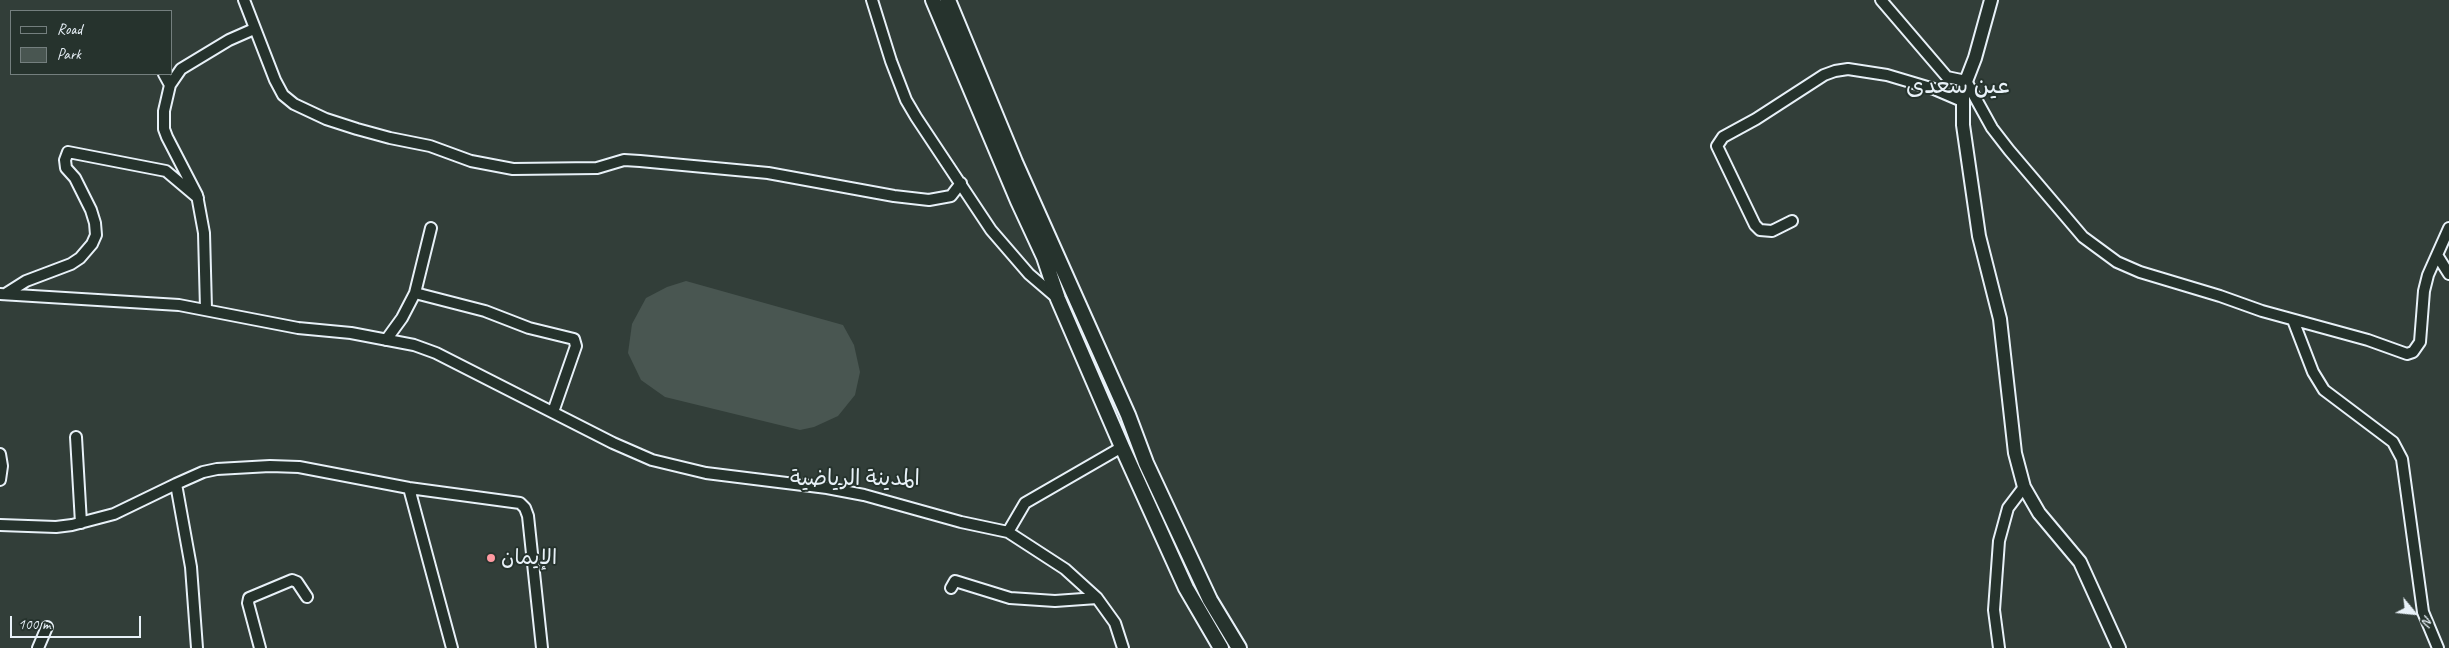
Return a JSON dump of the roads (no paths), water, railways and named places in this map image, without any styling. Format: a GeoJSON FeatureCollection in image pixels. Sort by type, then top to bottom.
{"type":"FeatureCollection","features":[{"type":"Feature","properties":{"kind":"main road"},"geometry":{"type":"LineString","coordinates":[[933,0],[1018,201],[1044,257],[1058,299],[1122,447],[1186,588],[1222,648]]}},
{"type":"Feature","properties":{"kind":"main road"},"geometry":{"type":"LineString","coordinates":[[948,0],[1015,162],[1128,416],[1146,463],[1210,600],[1239,648]]}},
{"type":"Feature","properties":{"kind":"street"},"geometry":{"type":"LineString","coordinates":[[244,0],[275,80],[284,95],[294,104],[326,119],[357,129],[430,146],[471,161],[513,169],[597,168],[630,160],[768,173],[894,196],[930,200],[952,196],[961,183]]}},
{"type":"Feature","properties":{"kind":"street"},"geometry":{"type":"LineString","coordinates":[[872,0],[891,61],[906,100],[991,230],[1012,257],[1058,299]]}},
{"type":"Feature","properties":{"kind":"street"},"geometry":{"type":"LineString","coordinates":[[1881,0],[1918,41],[1946,77],[1966,81],[1992,128],[2054,206],[2093,246],[2117,262],[2140,272],[2293,320],[2362,338],[2402,353],[2413,352],[2420,342],[2424,291],[2449,228]]}},
{"type":"Feature","properties":{"kind":"street"},"geometry":{"type":"LineString","coordinates":[[1991,0],[1975,58],[1966,81],[1962,101],[1963,126],[1979,236],[2000,319],[2011,431],[2024,487],[2039,513],[2080,562],[2119,648]]}},
{"type":"Feature","properties":{"kind":"street"},"geometry":{"type":"LineString","coordinates":[[206,309],[204,233],[198,198],[186,169],[164,129],[164,112],[170,85],[181,69],[229,40],[254,29]]}},
{"type":"Feature","properties":{"kind":"street"},"geometry":{"type":"LineString","coordinates":[[1792,221],[1772,231],[1760,230],[1754,225],[1718,146],[1722,137],[1756,119],[1824,75],[1848,69],[1888,75],[1934,89],[1962,101]]}},
{"type":"Feature","properties":{"kind":"street"},"geometry":{"type":"LineString","coordinates":[[165,75],[170,85]]}},
{"type":"Feature","properties":{"kind":"street"},"geometry":{"type":"LineString","coordinates":[[3,294],[26,281],[71,264],[80,258],[92,244],[96,235],[95,223],[89,205],[75,178],[66,168],[65,160],[68,152],[166,171],[198,198]]}},
{"type":"Feature","properties":{"kind":"street"},"geometry":{"type":"LineString","coordinates":[[386,340],[402,318],[416,293],[431,228]]}},
{"type":"Feature","properties":{"kind":"street"},"geometry":{"type":"LineString","coordinates":[[2437,255],[2449,274]]}},
{"type":"Feature","properties":{"kind":"street"},"geometry":{"type":"LineString","coordinates":[[416,293],[485,311],[529,328],[574,339],[576,346],[553,412]]}},
{"type":"Feature","properties":{"kind":"street"},"geometry":{"type":"LineString","coordinates":[[3,294],[115,302],[159,303],[206,309],[298,328],[351,333],[414,345],[436,353],[652,460],[686,469],[777,483],[827,488],[864,495],[961,522],[1008,532],[1065,569],[1097,598],[1115,623],[1123,648]]}},
{"type":"Feature","properties":{"kind":"street"},"geometry":{"type":"LineString","coordinates":[[2293,320],[2313,372],[2324,390],[2393,442],[2402,459],[2422,612],[2438,648]]}},
{"type":"Feature","properties":{"kind":"street"},"geometry":{"type":"LineString","coordinates":[[76,437],[81,523]]}},
{"type":"Feature","properties":{"kind":"street"},"geometry":{"type":"LineString","coordinates":[[1008,532],[1026,503],[1122,447]]}},
{"type":"Feature","properties":{"kind":"street"},"geometry":{"type":"LineString","coordinates":[[0,454],[2,466],[0,480]]}},
{"type":"Feature","properties":{"kind":"street"},"geometry":{"type":"LineString","coordinates":[[0,524],[56,527],[81,523],[114,514],[203,472],[236,467],[270,466],[328,471],[409,488],[517,502],[525,508],[542,648]]}},
{"type":"Feature","properties":{"kind":"street"},"geometry":{"type":"LineString","coordinates":[[176,484],[191,567],[197,648]]}},
{"type":"Feature","properties":{"kind":"street"},"geometry":{"type":"LineString","coordinates":[[1999,648],[1994,610],[1999,541],[2008,508],[2024,487]]}},
{"type":"Feature","properties":{"kind":"street"},"geometry":{"type":"LineString","coordinates":[[409,488],[452,648]]}},
{"type":"Feature","properties":{"kind":"street"},"geometry":{"type":"LineString","coordinates":[[260,648],[248,603],[249,598],[292,580],[297,582],[307,596]]}},
{"type":"Feature","properties":{"kind":"street"},"geometry":{"type":"LineString","coordinates":[[951,588],[956,581],[1010,598],[1055,600],[1097,598]]}},
{"type":"Feature","properties":{"kind":"street"},"geometry":{"type":"LineString","coordinates":[[38,648],[47,627]]}},
{"type":"Feature","properties":{"kind":"place","name":"الإيمان"},"geometry":{"type":"Point","coordinates":[491,558]}},
{"type":"Feature","properties":{"kind":"district","name":"عين سعدى"},"geometry":{"type":"Point","coordinates":[1958,87]}},
{"type":"Feature","properties":{"kind":"district","name":"المدينة الرياضية"},"geometry":{"type":"Point","coordinates":[855,479]}}]}
